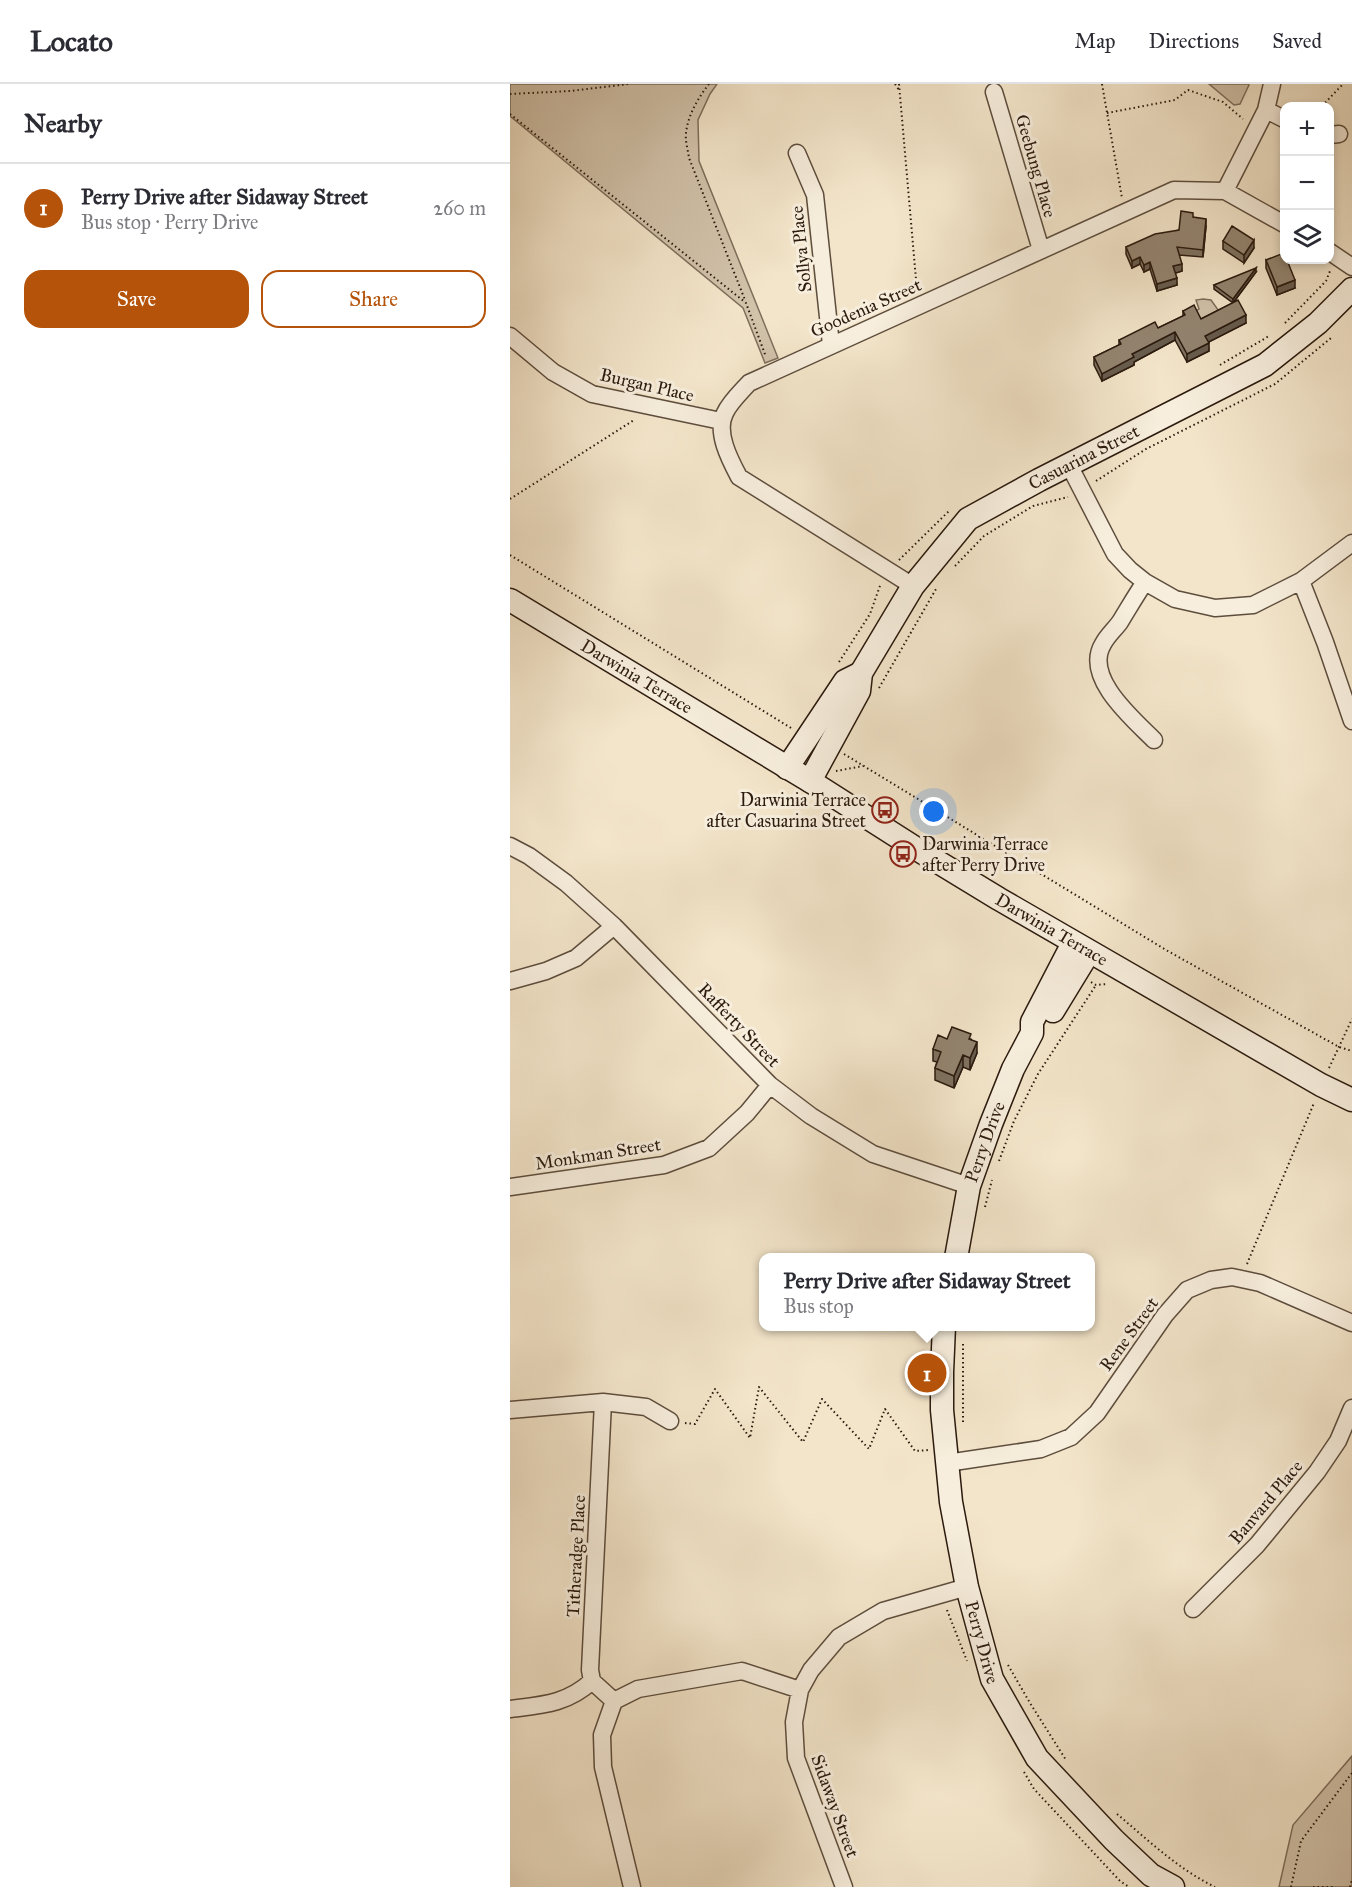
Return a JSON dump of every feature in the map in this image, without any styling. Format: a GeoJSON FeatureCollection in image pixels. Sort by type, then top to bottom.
{"type":"FeatureCollection","features":[{"type":"Feature","properties":{"kind":"street"},"geometry":{"type":"LineString","coordinates":[[1225,191],[1266,110],[1272,84]]}},
{"type":"Feature","properties":{"kind":"street","name":"Geebung Place"},"geometry":{"type":"LineString","coordinates":[[994,92],[1041,250]]}},
{"type":"Feature","properties":{"kind":"street"},"geometry":{"type":"LineString","coordinates":[[1266,110],[1280,116]]}},
{"type":"Feature","properties":{"kind":"street","name":"Sollya Place"},"geometry":{"type":"LineString","coordinates":[[798,153],[815,195],[831,345]]}},
{"type":"Feature","properties":{"kind":"street","name":"Goodenia Street"},"geometry":{"type":"LineString","coordinates":[[722,421],[726,411],[749,383],[1174,190],[1225,191],[1280,222]]}},
{"type":"Feature","properties":{"kind":"street"},"geometry":{"type":"LineString","coordinates":[[1334,255],[1352,267]]}},
{"type":"Feature","properties":{"kind":"street","name":"Casuarina Street"},"geometry":{"type":"LineString","coordinates":[[787,768],[823,735],[859,691],[861,673],[913,585],[968,519],[1265,365],[1318,323],[1352,289]]}},
{"type":"Feature","properties":{"kind":"street","name":"Burgan Place"},"geometry":{"type":"LineString","coordinates":[[510,336],[553,372],[592,394],[722,421]]}},
{"type":"Feature","properties":{"kind":"street"},"geometry":{"type":"LineString","coordinates":[[722,421],[725,449],[739,477],[913,585]]}},
{"type":"Feature","properties":{"kind":"street"},"geometry":{"type":"LineString","coordinates":[[1069,465],[1115,554],[1145,582],[1175,599],[1215,608],[1253,605],[1301,581],[1352,543]]}},
{"type":"Feature","properties":{"kind":"street"},"geometry":{"type":"LineString","coordinates":[[1301,581],[1352,721]]}},
{"type":"Feature","properties":{"kind":"street"},"geometry":{"type":"LineString","coordinates":[[1145,582],[1101,645],[1098,664],[1104,684],[1122,707],[1154,740]]}},
{"type":"Feature","properties":{"kind":"street","name":"Darwinia Terrace"},"geometry":{"type":"LineString","coordinates":[[510,600],[1081,947],[1321,1085],[1352,1100]]}},
{"type":"Feature","properties":{"kind":"street","name":"Casuarina Street"},"geometry":{"type":"LineString","coordinates":[[810,781],[823,735]]}},
{"type":"Feature","properties":{"kind":"street","name":"Rafferty Street"},"geometry":{"type":"LineString","coordinates":[[510,846],[566,883],[614,926],[770,1085],[811,1116],[873,1154],[969,1186]]}},
{"type":"Feature","properties":{"kind":"street"},"geometry":{"type":"LineString","coordinates":[[511,979],[546,970],[576,958],[614,926]]}},
{"type":"Feature","properties":{"kind":"street","name":"Perry Drive"},"geometry":{"type":"LineString","coordinates":[[957,1253],[969,1186],[1013,1069],[1032,1033],[1043,1028],[1081,947]]}},
{"type":"Feature","properties":{"kind":"street","name":"Monkman Street"},"geometry":{"type":"LineString","coordinates":[[510,1187],[664,1166],[709,1148],[747,1113],[770,1085]]}},
{"type":"Feature","properties":{"kind":"street","name":"Rene Street"},"geometry":{"type":"LineString","coordinates":[[947,1463],[1041,1449],[1071,1437],[1097,1413],[1165,1315],[1187,1290],[1211,1280],[1232,1277],[1260,1283],[1352,1323]]}},
{"type":"Feature","properties":{"kind":"street","name":"Perry Drive"},"geometry":{"type":"LineString","coordinates":[[944,1331],[942,1410],[951,1502],[967,1587],[992,1679],[1037,1758],[1114,1840],[1148,1881],[1173,1887]]}},
{"type":"Feature","properties":{"kind":"street"},"geometry":{"type":"LineString","coordinates":[[510,1410],[603,1402],[646,1407],[670,1421]]}},
{"type":"Feature","properties":{"kind":"street","name":"Titheradge Place"},"geometry":{"type":"LineString","coordinates":[[592,1681],[590,1670],[603,1402]]}},
{"type":"Feature","properties":{"kind":"street","name":"Banvard Place"},"geometry":{"type":"LineString","coordinates":[[1193,1609],[1257,1545],[1317,1472],[1338,1442],[1352,1408]]}},
{"type":"Feature","properties":{"kind":"street","name":"Sidaway Street"},"geometry":{"type":"LineString","coordinates":[[844,1887],[796,1758],[794,1722],[800,1690],[811,1670],[839,1637],[884,1611],[967,1587]]}},
{"type":"Feature","properties":{"kind":"street"},"geometry":{"type":"LineString","coordinates":[[632,1887],[603,1767],[602,1735],[614,1701],[638,1689],[742,1671],[800,1690]]}},
{"type":"Feature","properties":{"kind":"street"},"geometry":{"type":"LineString","coordinates":[[510,1709],[552,1704],[580,1693],[592,1681],[614,1701]]}},
{"type":"Feature","properties":{"kind":"path"},"geometry":{"type":"LineString","coordinates":[[510,94],[570,91],[629,84]]}},
{"type":"Feature","properties":{"kind":"path"},"geometry":{"type":"LineString","coordinates":[[709,84],[700,95],[691,114],[686,134],[689,158],[772,372]]}},
{"type":"Feature","properties":{"kind":"path"},"geometry":{"type":"LineString","coordinates":[[897,84],[900,93],[918,306]]}},
{"type":"Feature","properties":{"kind":"path"},"geometry":{"type":"LineString","coordinates":[[1102,84],[1125,212]]}},
{"type":"Feature","properties":{"kind":"path"},"geometry":{"type":"LineString","coordinates":[[1107,113],[1175,100],[1188,90],[1190,84]]}},
{"type":"Feature","properties":{"kind":"path"},"geometry":{"type":"LineString","coordinates":[[1326,102],[1343,84]]}},
{"type":"Feature","properties":{"kind":"path"},"geometry":{"type":"LineString","coordinates":[[1188,90],[1223,102],[1256,130]]}},
{"type":"Feature","properties":{"kind":"path"},"geometry":{"type":"LineString","coordinates":[[510,114],[746,303]]}},
{"type":"Feature","properties":{"kind":"path"},"geometry":{"type":"LineString","coordinates":[[955,566],[984,536],[1033,506],[1082,491],[1146,449],[1275,384],[1332,337]]}},
{"type":"Feature","properties":{"kind":"path"},"geometry":{"type":"LineString","coordinates":[[510,499],[653,407]]}},
{"type":"Feature","properties":{"kind":"path"},"geometry":{"type":"LineString","coordinates":[[510,555],[794,729],[823,735],[842,753],[1156,944],[1339,1047],[1352,1051]]}},
{"type":"Feature","properties":{"kind":"path"},"geometry":{"type":"LineString","coordinates":[[877,692],[941,581]]}},
{"type":"Feature","properties":{"kind":"path"},"geometry":{"type":"LineString","coordinates":[[996,1168],[1014,1121],[1038,1074],[1096,985]]}},
{"type":"Feature","properties":{"kind":"path"},"geometry":{"type":"LineString","coordinates":[[1241,1279],[1321,1085],[1352,1019]]}},
{"type":"Feature","properties":{"kind":"path"},"geometry":{"type":"LineString","coordinates":[[984,1212],[993,1178]]}},
{"type":"Feature","properties":{"kind":"path"},"geometry":{"type":"LineString","coordinates":[[963,1339],[963,1431]]}},
{"type":"Feature","properties":{"kind":"path"},"geometry":{"type":"LineString","coordinates":[[670,1421],[695,1424],[715,1389],[750,1438],[759,1387],[803,1442],[822,1399],[869,1449],[885,1409],[915,1451],[922,1450]]}},
{"type":"Feature","properties":{"kind":"path"},"geometry":{"type":"LineString","coordinates":[[1008,1664],[1067,1762]]}},
{"type":"Feature","properties":{"kind":"path"},"geometry":{"type":"LineString","coordinates":[[1291,1887],[1301,1841],[1352,1773]]}},
{"type":"Feature","properties":{"kind":"path"},"geometry":{"type":"LineString","coordinates":[[1116,1813],[1175,1863],[1198,1879],[1215,1887]]}},
{"type":"Feature","properties":{"kind":"path"},"geometry":{"type":"LineString","coordinates":[[1350,1887],[1352,1879]]}},
{"type":"Feature","properties":{"kind":"path"},"geometry":{"type":"LineString","coordinates":[[1313,1887],[1334,1887]]}},
{"type":"Feature","properties":{"kind":"shaded area"},"geometry":{"type":"Polygon","coordinates":[[[510,84],[717,84],[698,120],[699,161],[778,358],[765,363],[743,308],[510,116],[510,84]]]}},
{"type":"Feature","properties":{"kind":"shaded area"},"geometry":{"type":"Polygon","coordinates":[[[1209,84],[1249,85],[1240,104],[1234,105],[1209,84]]]}},
{"type":"Feature","properties":{"kind":"shaded area"},"geometry":{"type":"Polygon","coordinates":[[[1196,300],[1211,300],[1221,314],[1203,327],[1196,311],[1199,309],[1196,300]]]}},
{"type":"Feature","properties":{"kind":"shaded area"},"geometry":{"type":"Polygon","coordinates":[[[1352,1756],[1352,1887],[1279,1887],[1293,1825],[1352,1756]]]}},
{"type":"Feature","properties":{"kind":"building"},"geometry":{"type":"Polygon","coordinates":[[[1181,211],[1193,213],[1193,217],[1206,219],[1203,250],[1177,247],[1182,264],[1173,266],[1177,278],[1157,284],[1150,262],[1144,265],[1140,257],[1132,261],[1126,247],[1155,234],[1179,230],[1181,211]]]}},
{"type":"Feature","properties":{"kind":"building"},"geometry":{"type":"Polygon","coordinates":[[[1232,226],[1254,240],[1244,255],[1223,241],[1232,226]]]}},
{"type":"Feature","properties":{"kind":"building"},"geometry":{"type":"Polygon","coordinates":[[[1280,255],[1280,264],[1289,264],[1295,280],[1277,287],[1266,260],[1280,255]]]}},
{"type":"Feature","properties":{"kind":"building"},"geometry":{"type":"Polygon","coordinates":[[[1256,268],[1233,299],[1214,285],[1256,268]]]}},
{"type":"Feature","properties":{"kind":"building"},"geometry":{"type":"Polygon","coordinates":[[[1238,300],[1246,315],[1205,336],[1209,343],[1187,354],[1175,332],[1132,354],[1134,357],[1102,374],[1094,357],[1121,344],[1119,340],[1155,322],[1158,328],[1185,315],[1183,311],[1194,305],[1201,319],[1238,300]]]}},
{"type":"Feature","properties":{"kind":"building"},"geometry":{"type":"Polygon","coordinates":[[[952,1027],[971,1034],[969,1039],[977,1042],[970,1058],[963,1055],[954,1076],[935,1068],[941,1052],[933,1049],[938,1035],[947,1039],[952,1027]]]}},
{"type":"Feature","properties":{"kind":"place","name":"Darwinia Terrace after Casuarina Street"},"geometry":{"type":"Point","coordinates":[885,810]}},
{"type":"Feature","properties":{"kind":"place","name":"Darwinia Terrace after Perry Drive"},"geometry":{"type":"Point","coordinates":[903,854]}},
{"type":"Feature","properties":{"kind":"place","name":"Perry Drive after Sidaway Street"},"geometry":{"type":"Point","coordinates":[927,1373]}}]}
